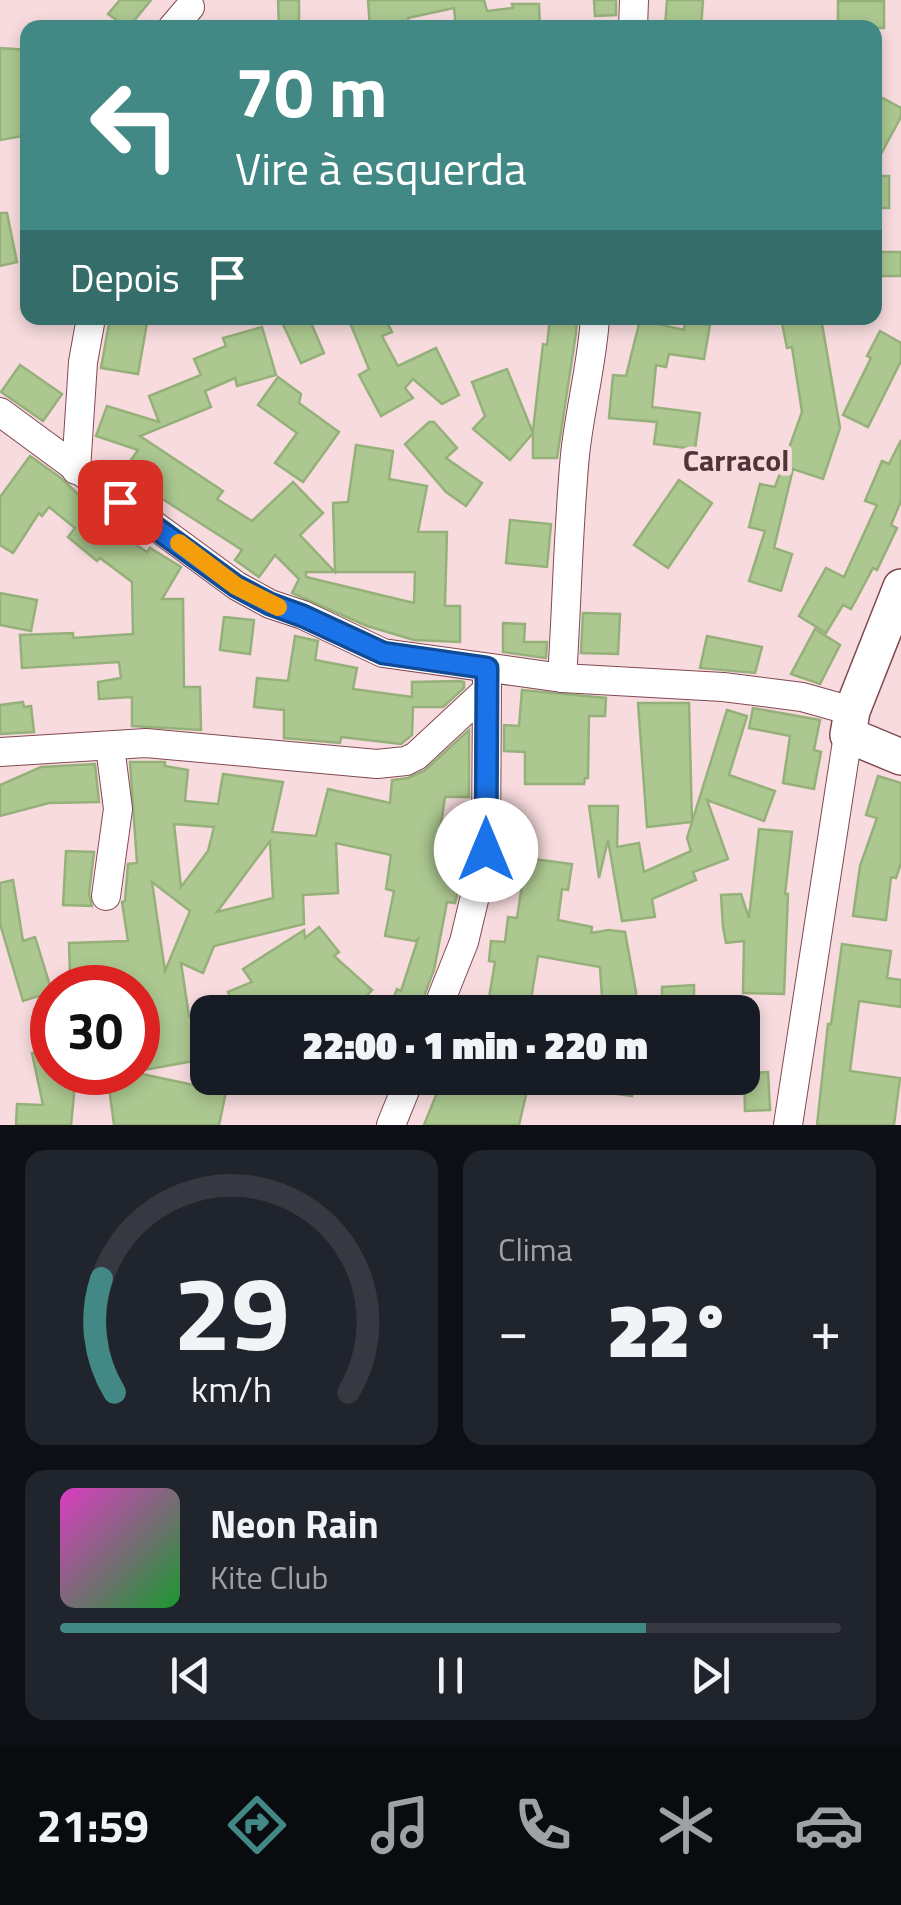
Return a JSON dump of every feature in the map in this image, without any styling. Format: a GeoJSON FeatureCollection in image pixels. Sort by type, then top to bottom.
{"type":"FeatureCollection","features":[{"type":"Feature","properties":{"kind":"main road"},"geometry":{"type":"LineString","coordinates":[[901,587],[850,723],[901,758]]}},
{"type":"Feature","properties":{"kind":"street"},"geometry":{"type":"LineString","coordinates":[[76,470],[90,325]]}},
{"type":"Feature","properties":{"kind":"street"},"geometry":{"type":"LineString","coordinates":[[562,678],[575,460],[595,325]]}},
{"type":"Feature","properties":{"kind":"street"},"geometry":{"type":"LineString","coordinates":[[0,412],[236,586],[383,653],[487,680],[562,678],[802,697],[850,723],[788,1125]]}},
{"type":"Feature","properties":{"kind":"street"},"geometry":{"type":"LineString","coordinates":[[0,752],[182,744],[377,764],[406,761],[424,749],[487,680]]}},
{"type":"Feature","properties":{"kind":"street"},"geometry":{"type":"LineString","coordinates":[[443,995],[464,942],[486,850],[487,680]]}},
{"type":"Feature","properties":{"kind":"street"},"geometry":{"type":"LineString","coordinates":[[106,896],[118,809],[110,746]]}},
{"type":"Feature","properties":{"kind":"street"},"geometry":{"type":"LineString","coordinates":[[391,1125],[403,1095]]}},
{"type":"Feature","properties":{"kind":"building"},"geometry":{"type":"Polygon","coordinates":[[[120,0],[151,0],[135,20],[117,20],[108,14],[120,0]]]}},
{"type":"Feature","properties":{"kind":"building"},"geometry":{"type":"Polygon","coordinates":[[[278,0],[299,0],[299,20],[279,20],[278,0]]]}},
{"type":"Feature","properties":{"kind":"building"},"geometry":{"type":"Polygon","coordinates":[[[368,0],[484,0],[487,11],[513,8],[512,4],[539,4],[540,20],[455,20],[454,8],[408,20],[369,20],[368,0]]]}},
{"type":"Feature","properties":{"kind":"building"},"geometry":{"type":"Polygon","coordinates":[[[594,0],[616,0],[616,15],[595,16],[594,0]]]}},
{"type":"Feature","properties":{"kind":"building"},"geometry":{"type":"Polygon","coordinates":[[[667,0],[703,0],[702,20],[666,20],[667,0]]]}},
{"type":"Feature","properties":{"kind":"building"},"geometry":{"type":"Polygon","coordinates":[[[838,1],[884,1],[884,28],[882,20],[838,20],[838,1]]]}},
{"type":"Feature","properties":{"kind":"building"},"geometry":{"type":"Polygon","coordinates":[[[0,48],[20,49],[20,136],[0,140],[0,48]]]}},
{"type":"Feature","properties":{"kind":"building"},"geometry":{"type":"Polygon","coordinates":[[[882,98],[901,108],[901,117],[882,152],[882,98]]]}},
{"type":"Feature","properties":{"kind":"building"},"geometry":{"type":"Polygon","coordinates":[[[882,176],[889,176],[889,208],[882,208],[882,176]]]}},
{"type":"Feature","properties":{"kind":"building"},"geometry":{"type":"Polygon","coordinates":[[[0,213],[7,213],[17,262],[0,266],[0,213]]]}},
{"type":"Feature","properties":{"kind":"building"},"geometry":{"type":"Polygon","coordinates":[[[882,252],[901,252],[901,276],[882,276],[882,252]]]}},
{"type":"Feature","properties":{"kind":"building"},"geometry":{"type":"Polygon","coordinates":[[[109,325],[147,325],[138,374],[101,368],[109,325]]]}},
{"type":"Feature","properties":{"kind":"building"},"geometry":{"type":"Polygon","coordinates":[[[283,325],[312,325],[324,353],[301,363],[283,325]]]}},
{"type":"Feature","properties":{"kind":"building"},"geometry":{"type":"Polygon","coordinates":[[[351,325],[388,325],[392,332],[382,336],[398,366],[436,348],[459,395],[442,404],[413,379],[405,388],[413,398],[381,416],[359,375],[369,369],[351,325]]]}},
{"type":"Feature","properties":{"kind":"building"},"geometry":{"type":"Polygon","coordinates":[[[549,325],[577,325],[557,458],[533,458],[543,344],[547,345],[549,325]]]}},
{"type":"Feature","properties":{"kind":"building"},"geometry":{"type":"Polygon","coordinates":[[[639,325],[684,330],[685,325],[710,325],[704,359],[669,354],[666,367],[656,365],[652,407],[700,413],[695,449],[654,444],[657,422],[609,418],[613,375],[626,376],[639,325]]]}},
{"type":"Feature","properties":{"kind":"building"},"geometry":{"type":"Polygon","coordinates":[[[782,325],[822,325],[840,428],[823,479],[793,469],[774,548],[792,554],[781,591],[749,581],[765,531],[749,527],[760,484],[775,487],[802,412],[792,347],[787,348],[782,325]]]}},
{"type":"Feature","properties":{"kind":"building"},"geometry":{"type":"Polygon","coordinates":[[[262,327],[276,375],[237,386],[235,378],[205,391],[211,407],[140,436],[223,491],[217,499],[252,521],[293,482],[323,513],[300,535],[335,572],[333,503],[348,502],[356,445],[393,451],[389,479],[427,486],[418,532],[447,532],[445,606],[460,606],[460,642],[414,640],[367,626],[292,593],[299,579],[275,555],[259,577],[235,560],[242,550],[122,473],[138,450],[96,436],[107,406],[159,422],[149,396],[201,375],[194,359],[226,346],[223,338],[262,327]],[[306,572],[306,577],[414,603],[415,572],[306,572]]]}},
{"type":"Feature","properties":{"kind":"building"},"geometry":{"type":"Polygon","coordinates":[[[880,331],[901,343],[901,361],[868,427],[843,415],[880,331]]]}},
{"type":"Feature","properties":{"kind":"building"},"geometry":{"type":"Polygon","coordinates":[[[20,365],[62,394],[43,421],[1,392],[20,365]]]}},
{"type":"Feature","properties":{"kind":"building"},"geometry":{"type":"Polygon","coordinates":[[[507,369],[533,433],[510,460],[473,429],[485,416],[472,382],[507,369]]]}},
{"type":"Feature","properties":{"kind":"building"},"geometry":{"type":"Polygon","coordinates":[[[278,377],[301,394],[299,403],[339,432],[303,482],[275,463],[297,433],[258,405],[278,377]]]}},
{"type":"Feature","properties":{"kind":"building"},"geometry":{"type":"Polygon","coordinates":[[[429,422],[434,422],[457,448],[446,458],[482,483],[466,506],[446,492],[405,444],[429,422]]]}},
{"type":"Feature","properties":{"kind":"building"},"geometry":{"type":"Polygon","coordinates":[[[901,440],[901,501],[891,525],[897,528],[877,570],[873,568],[851,609],[843,605],[826,633],[799,616],[826,568],[844,577],[877,505],[865,501],[882,461],[889,464],[901,440]]]}},
{"type":"Feature","properties":{"kind":"building"},"geometry":{"type":"Polygon","coordinates":[[[30,456],[61,478],[123,536],[181,567],[162,599],[183,599],[184,687],[200,687],[201,730],[132,726],[132,697],[99,699],[98,682],[121,678],[119,662],[22,668],[20,635],[73,633],[73,638],[133,634],[132,582],[68,537],[75,528],[49,507],[42,516],[39,513],[13,553],[0,545],[0,497],[30,456]]]}},
{"type":"Feature","properties":{"kind":"building"},"geometry":{"type":"Polygon","coordinates":[[[679,480],[712,503],[668,568],[634,545],[679,480]]]}},
{"type":"Feature","properties":{"kind":"building"},"geometry":{"type":"Polygon","coordinates":[[[510,520],[551,524],[547,567],[506,563],[510,520]]]}},
{"type":"Feature","properties":{"kind":"building"},"geometry":{"type":"Polygon","coordinates":[[[0,593],[37,600],[31,631],[0,625],[0,593]]]}},
{"type":"Feature","properties":{"kind":"building"},"geometry":{"type":"Polygon","coordinates":[[[583,613],[620,614],[618,654],[581,653],[583,613]]]}},
{"type":"Feature","properties":{"kind":"building"},"geometry":{"type":"Polygon","coordinates":[[[224,617],[254,620],[250,654],[220,650],[224,617]]]}},
{"type":"Feature","properties":{"kind":"building"},"geometry":{"type":"Polygon","coordinates":[[[503,623],[525,624],[524,642],[547,642],[546,658],[503,652],[503,623]]]}},
{"type":"Feature","properties":{"kind":"building"},"geometry":{"type":"Polygon","coordinates":[[[815,629],[840,645],[820,684],[791,674],[815,629]]]}},
{"type":"Feature","properties":{"kind":"building"},"geometry":{"type":"Polygon","coordinates":[[[295,636],[318,641],[315,660],[357,668],[353,689],[412,697],[412,682],[460,681],[464,688],[443,707],[413,707],[412,735],[401,744],[341,737],[340,743],[284,738],[284,710],[254,707],[257,678],[288,681],[295,636]]]}},
{"type":"Feature","properties":{"kind":"building"},"geometry":{"type":"Polygon","coordinates":[[[707,636],[762,647],[755,673],[700,668],[707,636]]]}},
{"type":"Feature","properties":{"kind":"building"},"geometry":{"type":"Polygon","coordinates":[[[522,690],[606,698],[605,716],[589,716],[588,778],[584,784],[525,784],[525,752],[504,751],[504,725],[519,726],[522,690]]]}},
{"type":"Feature","properties":{"kind":"building"},"geometry":{"type":"Polygon","coordinates":[[[23,702],[24,707],[31,706],[34,732],[0,734],[0,705],[23,702]]]}},
{"type":"Feature","properties":{"kind":"building"},"geometry":{"type":"Polygon","coordinates":[[[638,703],[689,703],[692,822],[647,827],[638,703]]]}},
{"type":"Feature","properties":{"kind":"building"},"geometry":{"type":"Polygon","coordinates":[[[753,708],[820,720],[814,750],[821,752],[814,789],[783,783],[790,736],[749,728],[753,708]]]}},
{"type":"Feature","properties":{"kind":"building"},"geometry":{"type":"Polygon","coordinates":[[[727,710],[747,716],[729,775],[775,791],[764,821],[707,800],[728,859],[693,872],[696,880],[652,899],[655,917],[622,921],[608,840],[599,878],[589,806],[618,806],[617,847],[639,843],[644,872],[691,851],[687,838],[727,710]]]}},
{"type":"Feature","properties":{"kind":"building"},"geometry":{"type":"Polygon","coordinates":[[[469,730],[469,797],[445,797],[438,844],[468,849],[455,903],[447,902],[434,970],[424,995],[395,995],[397,989],[401,991],[418,939],[385,936],[394,891],[386,889],[391,855],[336,843],[338,893],[303,895],[304,924],[214,946],[203,973],[181,963],[190,1016],[190,1062],[160,1067],[160,965],[70,965],[69,943],[128,941],[122,902],[128,864],[137,863],[130,762],[165,762],[165,766],[188,770],[185,801],[218,804],[223,774],[283,782],[272,832],[316,836],[328,789],[390,803],[392,780],[424,771],[469,730]],[[174,824],[181,887],[208,851],[214,827],[174,824]],[[270,841],[217,912],[273,898],[270,841]],[[152,882],[165,971],[190,911],[152,882]]]}},
{"type":"Feature","properties":{"kind":"building"},"geometry":{"type":"Polygon","coordinates":[[[95,764],[99,802],[49,803],[0,816],[0,785],[41,767],[95,764]]]}},
{"type":"Feature","properties":{"kind":"building"},"geometry":{"type":"Polygon","coordinates":[[[878,776],[901,783],[901,863],[896,878],[891,877],[886,920],[853,916],[860,866],[877,818],[866,815],[878,776]]]}},
{"type":"Feature","properties":{"kind":"building"},"geometry":{"type":"Polygon","coordinates":[[[759,829],[792,832],[785,894],[784,994],[743,993],[744,941],[726,943],[723,927],[721,895],[741,894],[749,918],[759,829]]]}},
{"type":"Feature","properties":{"kind":"building"},"geometry":{"type":"Polygon","coordinates":[[[66,851],[94,852],[89,894],[92,906],[63,905],[66,851]]]}},
{"type":"Feature","properties":{"kind":"building"},"geometry":{"type":"Polygon","coordinates":[[[526,858],[572,864],[568,890],[562,889],[558,920],[592,927],[591,933],[625,932],[636,995],[602,995],[600,967],[538,956],[532,995],[490,995],[495,962],[489,961],[491,941],[505,942],[508,917],[517,918],[526,858]]]}},
{"type":"Feature","properties":{"kind":"building"},"geometry":{"type":"Polygon","coordinates":[[[13,880],[23,941],[35,937],[44,965],[30,965],[30,999],[23,1001],[0,924],[0,883],[13,880]]]}},
{"type":"Feature","properties":{"kind":"building"},"geometry":{"type":"Polygon","coordinates":[[[319,927],[339,952],[334,956],[372,990],[367,995],[229,995],[228,992],[252,982],[243,969],[304,930],[305,938],[319,927]]]}},
{"type":"Feature","properties":{"kind":"building"},"geometry":{"type":"Polygon","coordinates":[[[842,944],[891,951],[887,978],[901,980],[901,1007],[859,1001],[850,1071],[900,1078],[894,1125],[817,1125],[842,944]]]}},
{"type":"Feature","properties":{"kind":"building"},"geometry":{"type":"Polygon","coordinates":[[[694,985],[694,995],[662,995],[662,987],[694,985]]]}},
{"type":"Feature","properties":{"kind":"building"},"geometry":{"type":"Polygon","coordinates":[[[760,1072],[768,1072],[770,1110],[745,1111],[745,1095],[760,1095],[760,1072]]]}},
{"type":"Feature","properties":{"kind":"building"},"geometry":{"type":"Polygon","coordinates":[[[160,1078],[190,1084],[190,1095],[225,1095],[219,1125],[114,1125],[110,1095],[160,1095],[160,1078]]]}},
{"type":"Feature","properties":{"kind":"building"},"geometry":{"type":"Polygon","coordinates":[[[41,1095],[74,1095],[71,1125],[16,1125],[17,1104],[43,1105],[41,1095]]]}},
{"type":"Feature","properties":{"kind":"building"},"geometry":{"type":"Polygon","coordinates":[[[436,1095],[526,1095],[519,1125],[424,1125],[436,1095]]]}},
{"type":"Feature","properties":{"kind":"slow traffic"},"geometry":{"type":"LineString","coordinates":[[179,543],[236,586],[278,607]]}},
{"type":"Feature","properties":{"kind":"district","name":"Carracol"},"geometry":{"type":"Point","coordinates":[736,460]}},
{"type":"Feature","properties":{"kind":"route"},"geometry":{"type":"LineString","coordinates":[[120,502],[236,586],[270,604],[383,653],[487,668],[486,850]]}}]}
